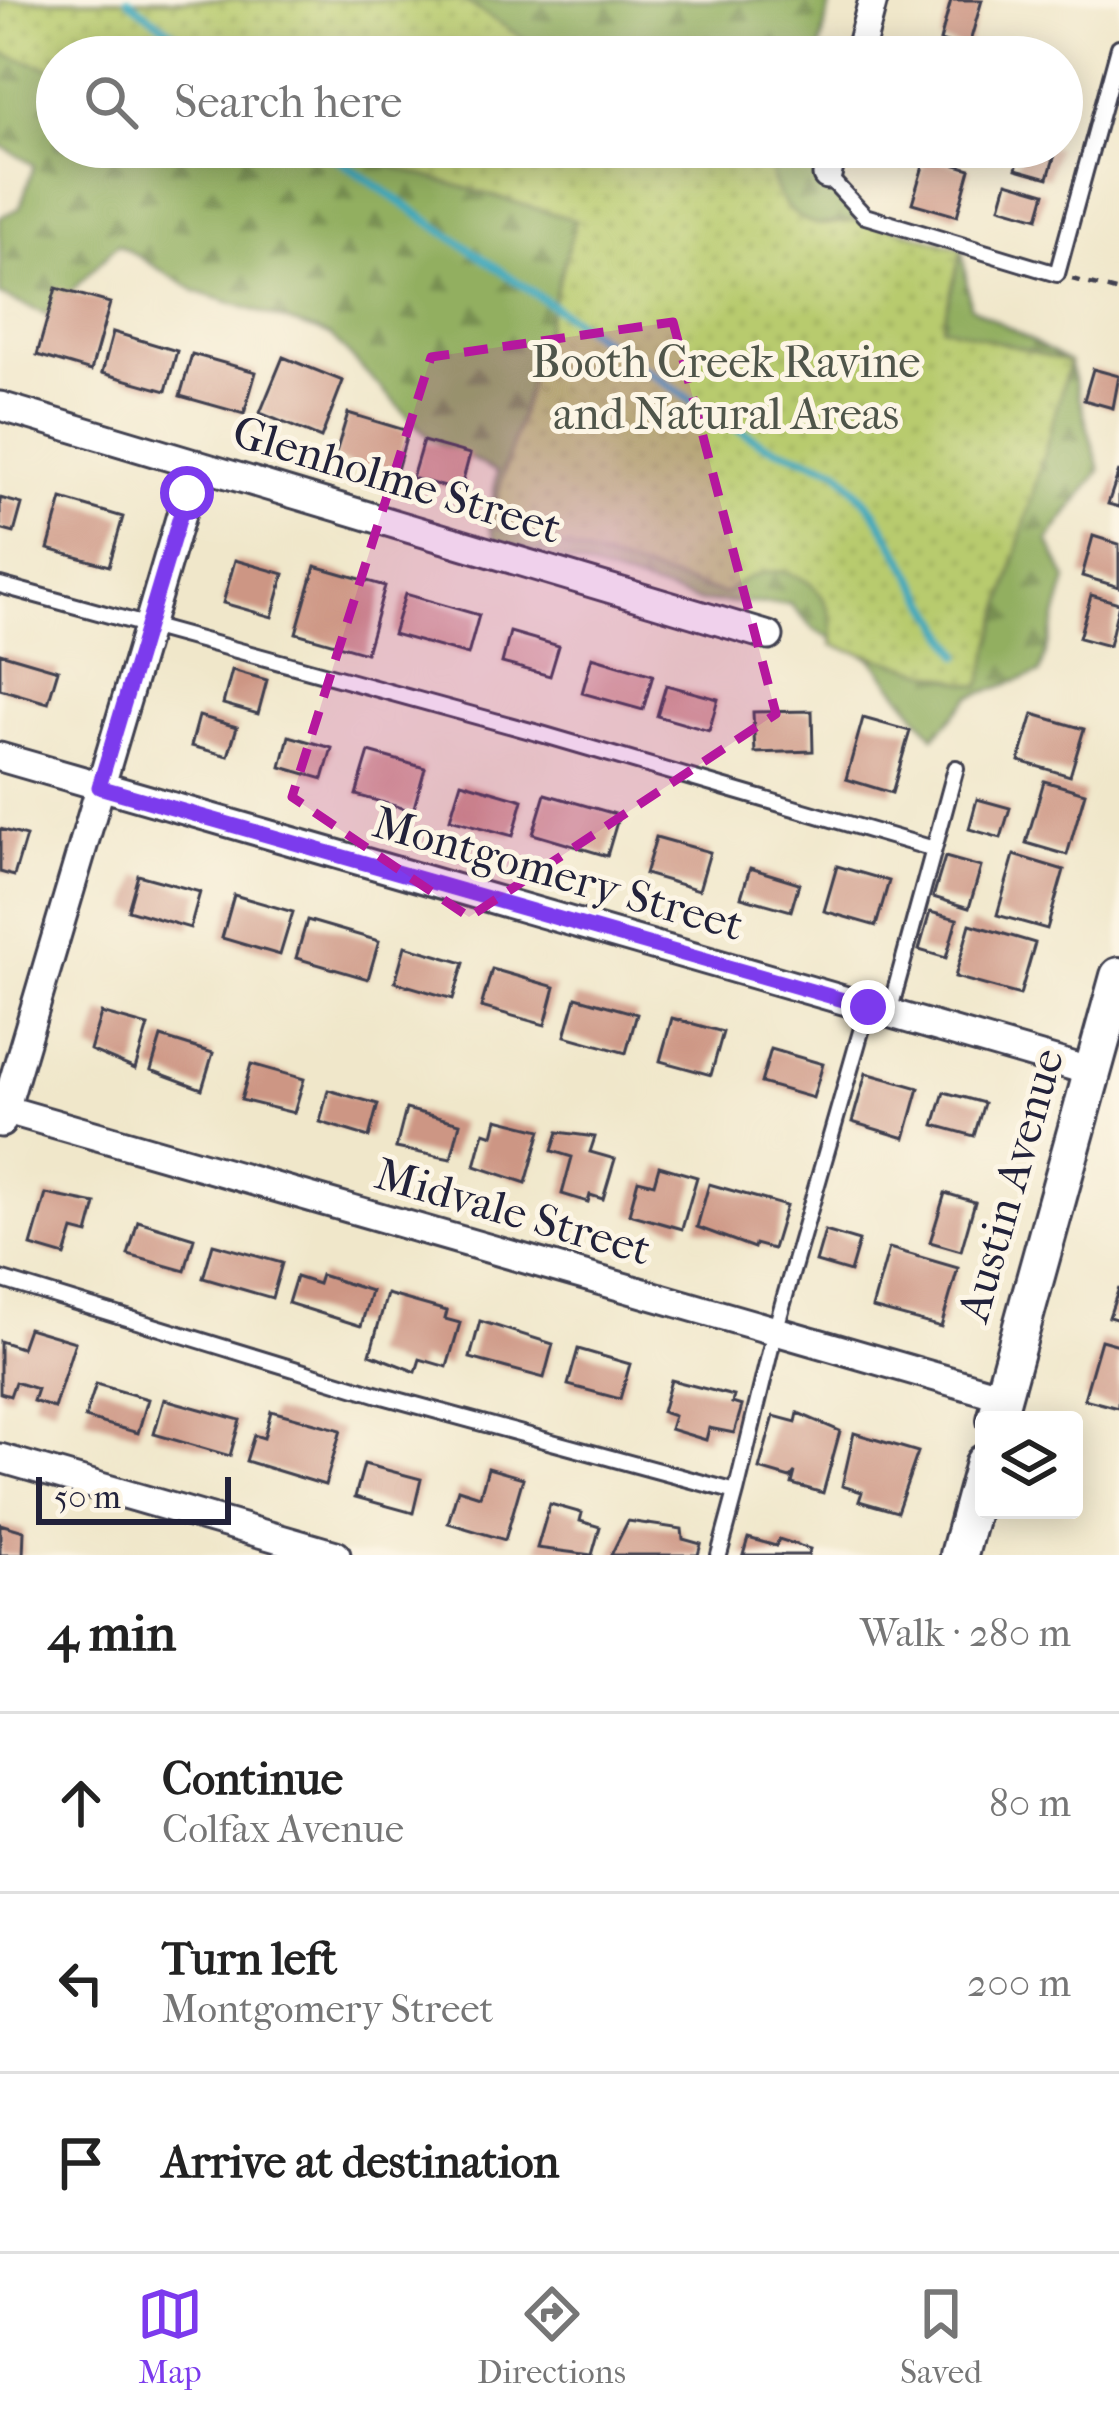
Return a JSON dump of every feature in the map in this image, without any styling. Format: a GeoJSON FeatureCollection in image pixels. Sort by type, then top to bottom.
{"type":"FeatureCollection","features":[{"type":"Feature","properties":{"kind":"main road","name":"Austin Avenue"},"geometry":{"type":"LineString","coordinates":[[999,1408],[1119,976]]}},
{"type":"Feature","properties":{"kind":"main road"},"geometry":{"type":"LineString","coordinates":[[959,1555],[975,1496]]}},
{"type":"Feature","properties":{"kind":"street"},"geometry":{"type":"LineString","coordinates":[[864,36],[873,0]]}},
{"type":"Feature","properties":{"kind":"street"},"geometry":{"type":"LineString","coordinates":[[827,175],[829,168]]}},
{"type":"Feature","properties":{"kind":"street","name":"Glenholme Street"},"geometry":{"type":"LineString","coordinates":[[0,406],[769,636]]}},
{"type":"Feature","properties":{"kind":"street"},"geometry":{"type":"LineString","coordinates":[[2,1115],[196,464]]}},
{"type":"Feature","properties":{"kind":"street","name":"Montgomery Street"},"geometry":{"type":"LineString","coordinates":[[0,757],[1093,1072]]}},
{"type":"Feature","properties":{"kind":"street","name":"Midvale Street"},"geometry":{"type":"LineString","coordinates":[[2,1115],[775,1331],[999,1408]]}},
{"type":"Feature","properties":{"kind":"street"},"geometry":{"type":"LineString","coordinates":[[0,1458],[336,1555]]}},
{"type":"Feature","properties":{"kind":"lane"},"geometry":{"type":"LineString","coordinates":[[827,175],[865,216],[1057,274],[1119,46]]}},
{"type":"Feature","properties":{"kind":"lane"},"geometry":{"type":"LineString","coordinates":[[0,585],[934,849]]}},
{"type":"Feature","properties":{"kind":"lane"},"geometry":{"type":"LineString","coordinates":[[719,1555],[775,1331],[934,849],[956,768]]}},
{"type":"Feature","properties":{"kind":"lane"},"geometry":{"type":"LineString","coordinates":[[0,1279],[380,1395],[736,1492]]}},
{"type":"Feature","properties":{"kind":"path"},"geometry":{"type":"LineString","coordinates":[[1057,274],[1119,292]]}},
{"type":"Feature","properties":{"kind":"highlighted area"},"geometry":{"type":"Polygon","coordinates":[[[673,322],[776,714],[469,917],[292,797],[431,357],[673,322]]]}},
{"type":"Feature","properties":{"kind":"green space"},"geometry":{"type":"Polygon","coordinates":[[[0,0],[831,0],[823,36],[36,36],[36,168],[823,168],[857,219],[962,249],[970,306],[1069,362],[1100,470],[1048,540],[1067,580],[1040,673],[970,697],[934,737],[872,659],[815,630],[790,604],[701,602],[495,540],[489,525],[497,472],[429,438],[330,335],[197,292],[118,244],[48,315],[0,295],[0,217],[20,208],[34,165],[0,145],[0,0]]]}},
{"type":"Feature","properties":{"kind":"green space"},"geometry":{"type":"Polygon","coordinates":[[[0,0],[463,0],[520,36],[36,36],[36,64],[0,53],[0,0]]]}},
{"type":"Feature","properties":{"kind":"green space","name":"Booth Creek Ravine and Natural Areas"},"geometry":{"type":"Polygon","coordinates":[[[397,168],[771,168],[780,197],[806,220],[817,224],[863,221],[962,249],[942,326],[1069,362],[980,687],[832,645],[826,603],[799,577],[762,573],[725,594],[489,525],[576,220],[397,168]]]}},
{"type":"Feature","properties":{"kind":"building"},"geometry":{"type":"Polygon","coordinates":[[[951,0],[982,0],[972,36],[941,36],[951,0]]]}},
{"type":"Feature","properties":{"kind":"building"},"geometry":{"type":"Polygon","coordinates":[[[922,168],[970,169],[957,216],[912,203],[922,168]]]}},
{"type":"Feature","properties":{"kind":"building"},"geometry":{"type":"Polygon","coordinates":[[[1016,168],[1051,168],[1048,178],[1016,168]]]}},
{"type":"Feature","properties":{"kind":"building"},"geometry":{"type":"Polygon","coordinates":[[[1007,182],[1045,193],[1038,218],[1000,207],[1007,182]]]}},
{"type":"Feature","properties":{"kind":"building"},"geometry":{"type":"Polygon","coordinates":[[[56,288],[110,303],[91,371],[37,355],[56,288]]]}},
{"type":"Feature","properties":{"kind":"building"},"geometry":{"type":"Polygon","coordinates":[[[113,332],[177,351],[166,391],[102,373],[113,332]]]}},
{"type":"Feature","properties":{"kind":"building"},"geometry":{"type":"Polygon","coordinates":[[[192,354],[256,372],[244,414],[180,396],[192,354]]]}},
{"type":"Feature","properties":{"kind":"building"},"geometry":{"type":"Polygon","coordinates":[[[283,357],[343,381],[321,438],[260,413],[283,357]]]}},
{"type":"Feature","properties":{"kind":"building"},"geometry":{"type":"Polygon","coordinates":[[[1093,369],[1119,376],[1113,408],[1084,400],[1093,369]]]}},
{"type":"Feature","properties":{"kind":"building"},"geometry":{"type":"Polygon","coordinates":[[[348,413],[408,431],[395,477],[334,459],[348,413]]]}},
{"type":"Feature","properties":{"kind":"building"},"geometry":{"type":"Polygon","coordinates":[[[423,441],[470,454],[460,491],[412,478],[423,441]]]}},
{"type":"Feature","properties":{"kind":"building"},"geometry":{"type":"Polygon","coordinates":[[[1119,471],[1119,507],[1108,504],[1119,471]]]}},
{"type":"Feature","properties":{"kind":"building"},"geometry":{"type":"Polygon","coordinates":[[[0,498],[22,504],[14,533],[0,529],[0,498]]]}},
{"type":"Feature","properties":{"kind":"building"},"geometry":{"type":"Polygon","coordinates":[[[62,499],[123,517],[109,566],[48,549],[62,499]]]}},
{"type":"Feature","properties":{"kind":"building"},"geometry":{"type":"Polygon","coordinates":[[[1093,536],[1119,544],[1119,587],[1082,576],[1093,536]]]}},
{"type":"Feature","properties":{"kind":"building"},"geometry":{"type":"Polygon","coordinates":[[[235,560],[284,574],[272,617],[223,603],[235,560]]]}},
{"type":"Feature","properties":{"kind":"building"},"geometry":{"type":"Polygon","coordinates":[[[315,566],[385,586],[366,653],[296,633],[315,566]]]}},
{"type":"Feature","properties":{"kind":"building"},"geometry":{"type":"Polygon","coordinates":[[[405,594],[479,615],[468,655],[393,634],[405,594]]]}},
{"type":"Feature","properties":{"kind":"building"},"geometry":{"type":"Polygon","coordinates":[[[1091,595],[1119,603],[1109,646],[1079,638],[1091,595]]]}},
{"type":"Feature","properties":{"kind":"building"},"geometry":{"type":"Polygon","coordinates":[[[510,632],[559,646],[550,676],[502,663],[510,632]]]}},
{"type":"Feature","properties":{"kind":"building"},"geometry":{"type":"Polygon","coordinates":[[[0,653],[58,670],[48,703],[0,689],[0,653]]]}},
{"type":"Feature","properties":{"kind":"building"},"geometry":{"type":"Polygon","coordinates":[[[592,657],[653,675],[643,710],[582,693],[592,657]]]}},
{"type":"Feature","properties":{"kind":"building"},"geometry":{"type":"Polygon","coordinates":[[[232,670],[267,680],[258,714],[223,704],[232,670]]]}},
{"type":"Feature","properties":{"kind":"building"},"geometry":{"type":"Polygon","coordinates":[[[666,685],[718,699],[709,731],[657,716],[666,685]]]}},
{"type":"Feature","properties":{"kind":"building"},"geometry":{"type":"Polygon","coordinates":[[[812,711],[813,751],[755,753],[753,712],[812,711]]]}},
{"type":"Feature","properties":{"kind":"building"},"geometry":{"type":"Polygon","coordinates":[[[1033,714],[1084,729],[1070,776],[1019,761],[1033,714]]]}},
{"type":"Feature","properties":{"kind":"building"},"geometry":{"type":"Polygon","coordinates":[[[199,716],[237,727],[228,756],[191,746],[199,716]]]}},
{"type":"Feature","properties":{"kind":"building"},"geometry":{"type":"Polygon","coordinates":[[[863,718],[910,731],[892,793],[846,779],[863,718]]]}},
{"type":"Feature","properties":{"kind":"building"},"geometry":{"type":"Polygon","coordinates":[[[289,736],[332,748],[323,779],[281,767],[289,736]]]}},
{"type":"Feature","properties":{"kind":"building"},"geometry":{"type":"Polygon","coordinates":[[[369,752],[425,768],[413,811],[356,795],[369,752]]]}},
{"type":"Feature","properties":{"kind":"building"},"geometry":{"type":"Polygon","coordinates":[[[1044,781],[1085,793],[1067,855],[1026,843],[1044,781]]]}},
{"type":"Feature","properties":{"kind":"building"},"geometry":{"type":"Polygon","coordinates":[[[461,782],[523,800],[513,836],[450,819],[461,782]]]}},
{"type":"Feature","properties":{"kind":"building"},"geometry":{"type":"Polygon","coordinates":[[[545,794],[619,815],[607,856],[533,834],[545,794]]]}},
{"type":"Feature","properties":{"kind":"building"},"geometry":{"type":"Polygon","coordinates":[[[977,799],[1010,808],[1001,838],[969,829],[977,799]]]}},
{"type":"Feature","properties":{"kind":"building"},"geometry":{"type":"Polygon","coordinates":[[[0,829],[26,836],[14,876],[0,872],[0,829]]]}},
{"type":"Feature","properties":{"kind":"building"},"geometry":{"type":"Polygon","coordinates":[[[656,837],[710,852],[699,890],[645,874],[656,837]]]}},
{"type":"Feature","properties":{"kind":"building"},"geometry":{"type":"Polygon","coordinates":[[[1014,855],[1064,870],[1047,929],[997,915],[1014,855]]]}},
{"type":"Feature","properties":{"kind":"building"},"geometry":{"type":"Polygon","coordinates":[[[945,857],[981,867],[969,908],[933,897],[945,857]]]}},
{"type":"Feature","properties":{"kind":"building"},"geometry":{"type":"Polygon","coordinates":[[[837,866],[889,881],[876,926],[824,911],[837,866]]]}},
{"type":"Feature","properties":{"kind":"building"},"geometry":{"type":"Polygon","coordinates":[[[750,868],[799,883],[791,911],[741,897],[750,868]]]}},
{"type":"Feature","properties":{"kind":"building"},"geometry":{"type":"Polygon","coordinates":[[[138,875],[200,892],[190,928],[128,910],[138,875]]]}},
{"type":"Feature","properties":{"kind":"building"},"geometry":{"type":"Polygon","coordinates":[[[234,895],[293,912],[280,955],[222,938],[234,895]]]}},
{"type":"Feature","properties":{"kind":"building"},"geometry":{"type":"Polygon","coordinates":[[[930,912],[957,919],[946,958],[919,950],[930,912]]]}},
{"type":"Feature","properties":{"kind":"building"},"geometry":{"type":"Polygon","coordinates":[[[307,920],[379,941],[368,979],[296,958],[307,920]]]}},
{"type":"Feature","properties":{"kind":"building"},"geometry":{"type":"Polygon","coordinates":[[[970,924],[1035,943],[1020,995],[955,977],[970,924]]]}},
{"type":"Feature","properties":{"kind":"building"},"geometry":{"type":"Polygon","coordinates":[[[405,946],[464,963],[453,999],[395,982],[405,946]]]}},
{"type":"Feature","properties":{"kind":"building"},"geometry":{"type":"Polygon","coordinates":[[[492,969],[555,987],[545,1025],[481,1007],[492,969]]]}},
{"type":"Feature","properties":{"kind":"building"},"geometry":{"type":"Polygon","coordinates":[[[576,997],[637,1014],[626,1053],[565,1036],[576,997]]]}},
{"type":"Feature","properties":{"kind":"building"},"geometry":{"type":"Polygon","coordinates":[[[101,1013],[148,1026],[135,1069],[90,1050],[101,1013]]]}},
{"type":"Feature","properties":{"kind":"building"},"geometry":{"type":"Polygon","coordinates":[[[672,1018],[723,1032],[711,1075],[660,1061],[672,1018]]]}},
{"type":"Feature","properties":{"kind":"building"},"geometry":{"type":"Polygon","coordinates":[[[161,1037],[213,1053],[202,1089],[151,1070],[161,1037]]]}},
{"type":"Feature","properties":{"kind":"building"},"geometry":{"type":"Polygon","coordinates":[[[771,1049],[823,1064],[813,1098],[761,1083],[771,1049]]]}},
{"type":"Feature","properties":{"kind":"building"},"geometry":{"type":"Polygon","coordinates":[[[251,1064],[304,1079],[294,1113],[241,1100],[251,1064]]]}},
{"type":"Feature","properties":{"kind":"building"},"geometry":{"type":"Polygon","coordinates":[[[866,1073],[919,1088],[905,1138],[852,1122],[866,1073]]]}},
{"type":"Feature","properties":{"kind":"building"},"geometry":{"type":"Polygon","coordinates":[[[328,1090],[378,1104],[369,1137],[320,1122],[328,1090]]]}},
{"type":"Feature","properties":{"kind":"building"},"geometry":{"type":"Polygon","coordinates":[[[944,1092],[984,1103],[974,1136],[934,1125],[944,1092]]]}},
{"type":"Feature","properties":{"kind":"building"},"geometry":{"type":"Polygon","coordinates":[[[406,1109],[460,1123],[451,1159],[396,1148],[406,1109]]]}},
{"type":"Feature","properties":{"kind":"building"},"geometry":{"type":"Polygon","coordinates":[[[497,1119],[541,1130],[526,1183],[475,1166],[484,1132],[493,1135],[497,1119]]]}},
{"type":"Feature","properties":{"kind":"building"},"geometry":{"type":"Polygon","coordinates":[[[558,1132],[595,1137],[590,1152],[615,1159],[603,1199],[590,1195],[588,1202],[562,1194],[572,1157],[552,1151],[558,1132]]]}},
{"type":"Feature","properties":{"kind":"building"},"geometry":{"type":"Polygon","coordinates":[[[659,1166],[697,1177],[682,1229],[629,1214],[638,1180],[654,1184],[659,1166]]]}},
{"type":"Feature","properties":{"kind":"building"},"geometry":{"type":"Polygon","coordinates":[[[709,1184],[786,1206],[773,1249],[755,1244],[754,1248],[697,1227],[709,1184]]]}},
{"type":"Feature","properties":{"kind":"building"},"geometry":{"type":"Polygon","coordinates":[[[945,1193],[975,1202],[961,1251],[930,1242],[945,1193]]]}},
{"type":"Feature","properties":{"kind":"building"},"geometry":{"type":"Polygon","coordinates":[[[46,1194],[96,1204],[88,1234],[73,1230],[65,1256],[31,1246],[46,1194]]]}},
{"type":"Feature","properties":{"kind":"building"},"geometry":{"type":"Polygon","coordinates":[[[138,1221],[194,1238],[185,1271],[128,1255],[138,1221]]]}},
{"type":"Feature","properties":{"kind":"building"},"geometry":{"type":"Polygon","coordinates":[[[825,1231],[859,1241],[850,1272],[816,1262],[825,1231]]]}},
{"type":"Feature","properties":{"kind":"building"},"geometry":{"type":"Polygon","coordinates":[[[213,1244],[282,1263],[272,1298],[203,1278],[213,1244]]]}},
{"type":"Feature","properties":{"kind":"building"},"geometry":{"type":"Polygon","coordinates":[[[889,1248],[958,1268],[941,1327],[872,1308],[889,1248]]]}},
{"type":"Feature","properties":{"kind":"building"},"geometry":{"type":"Polygon","coordinates":[[[321,1275],[371,1291],[361,1326],[288,1303],[296,1277],[318,1284],[321,1275]]]}},
{"type":"Feature","properties":{"kind":"building"},"geometry":{"type":"Polygon","coordinates":[[[1119,1288],[1119,1320],[1109,1317],[1119,1288]]]}},
{"type":"Feature","properties":{"kind":"building"},"geometry":{"type":"Polygon","coordinates":[[[387,1294],[447,1311],[445,1319],[460,1323],[447,1367],[420,1359],[416,1372],[370,1354],[387,1294]]]}},
{"type":"Feature","properties":{"kind":"building"},"geometry":{"type":"Polygon","coordinates":[[[480,1321],[553,1344],[544,1378],[470,1358],[480,1321]]]}},
{"type":"Feature","properties":{"kind":"building"},"geometry":{"type":"Polygon","coordinates":[[[28,1328],[75,1342],[54,1408],[33,1401],[37,1389],[15,1382],[10,1396],[0,1393],[0,1341],[21,1348],[28,1328]]]}},
{"type":"Feature","properties":{"kind":"building"},"geometry":{"type":"Polygon","coordinates":[[[1101,1340],[1119,1345],[1118,1408],[1084,1399],[1101,1340]]]}},
{"type":"Feature","properties":{"kind":"building"},"geometry":{"type":"Polygon","coordinates":[[[578,1349],[630,1364],[620,1399],[568,1385],[578,1349]]]}},
{"type":"Feature","properties":{"kind":"building"},"geometry":{"type":"Polygon","coordinates":[[[671,1380],[734,1396],[732,1403],[742,1406],[734,1433],[709,1428],[706,1440],[670,1429],[674,1416],[662,1412],[671,1380]]]}},
{"type":"Feature","properties":{"kind":"building"},"geometry":{"type":"Polygon","coordinates":[[[96,1384],[148,1399],[138,1433],[85,1418],[96,1384]]]}},
{"type":"Feature","properties":{"kind":"building"},"geometry":{"type":"Polygon","coordinates":[[[164,1399],[240,1420],[230,1456],[154,1434],[164,1399]]]}},
{"type":"Feature","properties":{"kind":"building"},"geometry":{"type":"Polygon","coordinates":[[[271,1411],[341,1430],[325,1485],[246,1461],[254,1435],[264,1438],[271,1411]]]}},
{"type":"Feature","properties":{"kind":"building"},"geometry":{"type":"Polygon","coordinates":[[[798,1413],[840,1431],[823,1493],[792,1484],[795,1472],[790,1478],[759,1469],[774,1416],[796,1422],[798,1413]]]}},
{"type":"Feature","properties":{"kind":"building"},"geometry":{"type":"Polygon","coordinates":[[[854,1433],[918,1452],[897,1512],[859,1501],[862,1492],[842,1486],[854,1433]]]}},
{"type":"Feature","properties":{"kind":"building"},"geometry":{"type":"Polygon","coordinates":[[[364,1464],[421,1479],[413,1513],[355,1497],[364,1464]]]}},
{"type":"Feature","properties":{"kind":"building"},"geometry":{"type":"Polygon","coordinates":[[[488,1468],[523,1478],[505,1540],[448,1523],[458,1489],[480,1496],[488,1468]]]}},
{"type":"Feature","properties":{"kind":"building"},"geometry":{"type":"Polygon","coordinates":[[[550,1504],[582,1513],[580,1521],[600,1527],[592,1555],[537,1548],[550,1504]]]}},
{"type":"Feature","properties":{"kind":"building"},"geometry":{"type":"Polygon","coordinates":[[[628,1521],[682,1529],[683,1539],[701,1544],[698,1555],[611,1555],[628,1521]]]}},
{"type":"Feature","properties":{"kind":"building"},"geometry":{"type":"Polygon","coordinates":[[[0,1524],[24,1531],[23,1555],[0,1555],[0,1524]]]}},
{"type":"Feature","properties":{"kind":"building"},"geometry":{"type":"Polygon","coordinates":[[[748,1538],[776,1546],[779,1539],[810,1549],[808,1555],[743,1555],[748,1538]]]}},
{"type":"Feature","properties":{"kind":"waterway"},"geometry":{"type":"LineString","coordinates":[[128,0],[177,36]]}},
{"type":"Feature","properties":{"kind":"waterway"},"geometry":{"type":"LineString","coordinates":[[351,168],[705,410],[764,444],[838,469],[875,512],[960,655]]}},
{"type":"Feature","properties":{"kind":"route"},"geometry":{"type":"LineString","coordinates":[[187,493],[99,787],[868,1007]]}}]}
